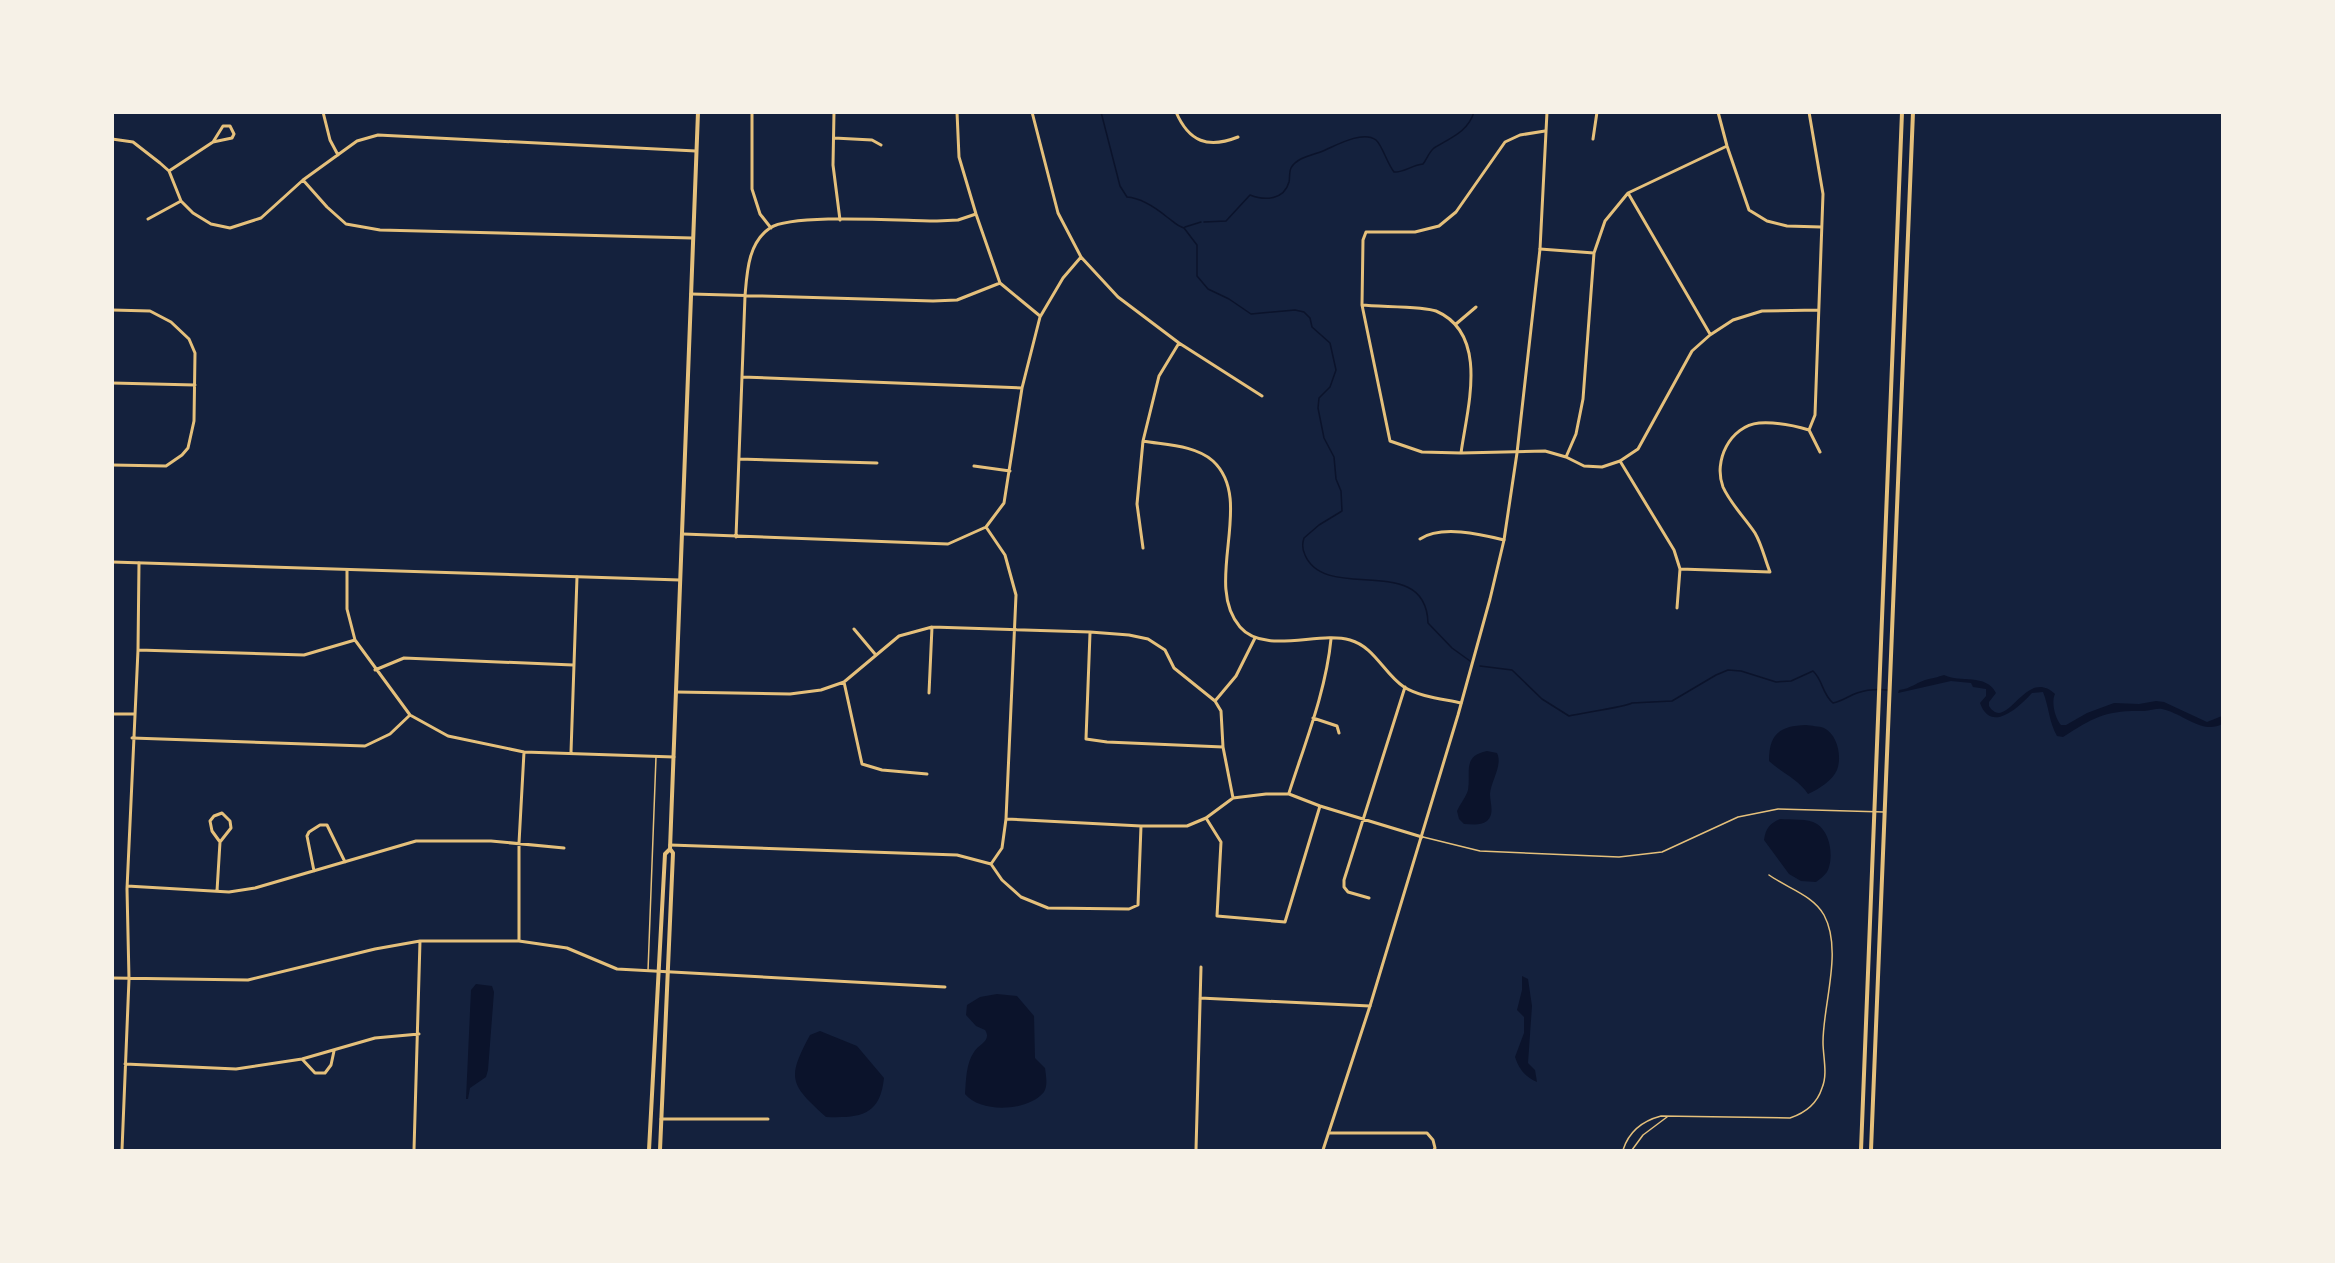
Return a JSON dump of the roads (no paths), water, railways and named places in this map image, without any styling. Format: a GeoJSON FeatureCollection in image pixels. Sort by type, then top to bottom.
{"type":"FeatureCollection","features":[{"type":"Feature","properties":{"kind":"main road"},"geometry":{"type":"LineString","coordinates":[[660,1150],[673,854],[670,847],[698,112]]}},
{"type":"Feature","properties":{"kind":"main road"},"geometry":{"type":"LineString","coordinates":[[1862,1150],[1902,112]]}},
{"type":"Feature","properties":{"kind":"main road"},"geometry":{"type":"LineString","coordinates":[[1871,1150],[1912,112]]}},
{"type":"Feature","properties":{"kind":"main road"},"geometry":{"type":"LineString","coordinates":[[650,1150],[665,854],[670,847]]}},
{"type":"Feature","properties":{"kind":"street"},"geometry":{"type":"LineString","coordinates":[[322,112],[330,140],[338,155]]}},
{"type":"Feature","properties":{"kind":"street"},"geometry":{"type":"LineString","coordinates":[[752,112],[752,189],[760,214],[771,228]]}},
{"type":"Feature","properties":{"kind":"street"},"geometry":{"type":"LineString","coordinates":[[834,112],[833,165],[840,220]]}},
{"type":"Feature","properties":{"kind":"street"},"geometry":{"type":"LineString","coordinates":[[957,112],[958,157],[1000,283],[1040,317]]}},
{"type":"Feature","properties":{"kind":"street"},"geometry":{"type":"LineString","coordinates":[[1032,112],[1058,213],[1081,257],[1118,297],[1179,343],[1262,396]]}},
{"type":"Feature","properties":{"kind":"street"},"geometry":{"type":"LineString","coordinates":[[1176,112],[1182,125],[1197,139],[1210,144],[1222,143],[1238,136]]}},
{"type":"Feature","properties":{"kind":"street"},"geometry":{"type":"LineString","coordinates":[[1323,1150],[1422,837],[1490,598],[1504,540],[1517,453],[1540,249],[1547,112]]}},
{"type":"Feature","properties":{"kind":"street"},"geometry":{"type":"LineString","coordinates":[[1593,139],[1597,112]]}},
{"type":"Feature","properties":{"kind":"street"},"geometry":{"type":"LineString","coordinates":[[1718,112],[1749,210],[1767,221],[1787,226],[1822,227]]}},
{"type":"Feature","properties":{"kind":"street"},"geometry":{"type":"LineString","coordinates":[[1809,112],[1823,194],[1815,415],[1809,430]]}},
{"type":"Feature","properties":{"kind":"street"},"geometry":{"type":"LineString","coordinates":[[169,171],[213,142],[232,138],[233,128],[223,126],[213,142]]}},
{"type":"Feature","properties":{"kind":"street"},"geometry":{"type":"LineString","coordinates":[[1545,130],[1520,135],[1505,142],[1456,212],[1440,225],[1415,232],[1366,232],[1363,240],[1362,305],[1390,441],[1422,452],[1545,451],[1566,457],[1584,466],[1602,467],[1620,461],[1638,449],[1692,351],[1710,335],[1733,320],[1762,311],[1818,310]]}},
{"type":"Feature","properties":{"kind":"street"},"geometry":{"type":"LineString","coordinates":[[112,139],[133,142],[169,171],[181,201],[193,213],[211,224],[230,228],[261,218],[303,180],[357,141],[378,135],[696,151]]}},
{"type":"Feature","properties":{"kind":"street"},"geometry":{"type":"LineString","coordinates":[[834,138],[872,140],[881,145]]}},
{"type":"Feature","properties":{"kind":"street"},"geometry":{"type":"LineString","coordinates":[[1566,457],[1576,434],[1583,399],[1594,253],[1605,221],[1628,193],[1727,146]]}},
{"type":"Feature","properties":{"kind":"street"},"geometry":{"type":"LineString","coordinates":[[303,180],[346,224],[369,228],[692,238]]}},
{"type":"Feature","properties":{"kind":"street"},"geometry":{"type":"LineString","coordinates":[[1628,193],[1710,335]]}},
{"type":"Feature","properties":{"kind":"street"},"geometry":{"type":"LineString","coordinates":[[148,219],[181,201]]}},
{"type":"Feature","properties":{"kind":"street"},"geometry":{"type":"LineString","coordinates":[[736,537],[744,296],[749,261],[758,241],[771,228],[794,220],[937,221],[958,220],[976,214]]}},
{"type":"Feature","properties":{"kind":"street"},"geometry":{"type":"LineString","coordinates":[[1540,249],[1594,253]]}},
{"type":"Feature","properties":{"kind":"street"},"geometry":{"type":"LineString","coordinates":[[683,534],[948,544],[986,527],[1004,502],[1022,388],[1040,317],[1062,278],[1081,257]]}},
{"type":"Feature","properties":{"kind":"street"},"geometry":{"type":"LineString","coordinates":[[691,294],[933,302],[957,300],[1000,283]]}},
{"type":"Feature","properties":{"kind":"street"},"geometry":{"type":"LineString","coordinates":[[1362,305],[1434,310],[1456,324],[1470,350],[1470,389],[1461,453]]}},
{"type":"Feature","properties":{"kind":"street"},"geometry":{"type":"LineString","coordinates":[[1456,324],[1476,308]]}},
{"type":"Feature","properties":{"kind":"street"},"geometry":{"type":"LineString","coordinates":[[112,310],[150,311],[171,322],[189,339],[195,353],[194,421],[188,448],[175,462],[166,465],[150,467],[112,465]]}},
{"type":"Feature","properties":{"kind":"street"},"geometry":{"type":"LineString","coordinates":[[1143,548],[1137,504],[1143,441],[1159,376],[1179,343]]}},
{"type":"Feature","properties":{"kind":"street"},"geometry":{"type":"LineString","coordinates":[[742,377],[1022,388]]}},
{"type":"Feature","properties":{"kind":"street"},"geometry":{"type":"LineString","coordinates":[[112,383],[195,385]]}},
{"type":"Feature","properties":{"kind":"street"},"geometry":{"type":"LineString","coordinates":[[1680,568],[1770,572],[1756,535],[1723,486],[1720,460],[1728,442],[1744,428],[1757,423],[1792,425],[1809,430],[1820,452]]}},
{"type":"Feature","properties":{"kind":"street"},"geometry":{"type":"LineString","coordinates":[[1143,441],[1189,449],[1212,461],[1226,480],[1230,504],[1227,601],[1235,621],[1245,632],[1255,638],[1277,640],[1348,639],[1373,653],[1385,671],[1405,687],[1421,694],[1461,703]]}},
{"type":"Feature","properties":{"kind":"street"},"geometry":{"type":"LineString","coordinates":[[739,459],[877,463]]}},
{"type":"Feature","properties":{"kind":"street"},"geometry":{"type":"LineString","coordinates":[[1620,461],[1674,550],[1680,568],[1677,608]]}},
{"type":"Feature","properties":{"kind":"street"},"geometry":{"type":"LineString","coordinates":[[974,466],[1010,471]]}},
{"type":"Feature","properties":{"kind":"street"},"geometry":{"type":"LineString","coordinates":[[986,527],[1005,555],[1016,595],[1006,819],[1002,848],[991,864]]}},
{"type":"Feature","properties":{"kind":"street"},"geometry":{"type":"LineString","coordinates":[[1420,539],[1430,532],[1476,533],[1504,540]]}},
{"type":"Feature","properties":{"kind":"street"},"geometry":{"type":"LineString","coordinates":[[112,562],[681,580]]}},
{"type":"Feature","properties":{"kind":"street"},"geometry":{"type":"LineString","coordinates":[[122,1150],[129,979],[127,886],[132,738],[138,650],[139,563]]}},
{"type":"Feature","properties":{"kind":"street"},"geometry":{"type":"LineString","coordinates":[[347,570],[348,609],[355,640],[410,715],[448,736],[524,752],[674,757]]}},
{"type":"Feature","properties":{"kind":"street"},"geometry":{"type":"LineString","coordinates":[[571,752],[577,577]]}},
{"type":"Feature","properties":{"kind":"street"},"geometry":{"type":"LineString","coordinates":[[929,693],[932,627]]}},
{"type":"Feature","properties":{"kind":"street"},"geometry":{"type":"LineString","coordinates":[[676,692],[790,693],[821,690],[844,682],[874,654],[899,636],[932,627],[1129,635],[1148,639],[1165,651],[1174,668],[1215,701],[1221,711],[1223,747],[1233,798]]}},
{"type":"Feature","properties":{"kind":"street"},"geometry":{"type":"LineString","coordinates":[[854,629],[874,654]]}},
{"type":"Feature","properties":{"kind":"street"},"geometry":{"type":"LineString","coordinates":[[1090,632],[1086,739],[1223,747]]}},
{"type":"Feature","properties":{"kind":"street"},"geometry":{"type":"LineString","coordinates":[[1215,701],[1236,676],[1255,638]]}},
{"type":"Feature","properties":{"kind":"street"},"geometry":{"type":"LineString","coordinates":[[1289,794],[1313,718],[1329,657],[1331,639]]}},
{"type":"Feature","properties":{"kind":"street"},"geometry":{"type":"LineString","coordinates":[[138,650],[304,655],[355,640]]}},
{"type":"Feature","properties":{"kind":"street"},"geometry":{"type":"LineString","coordinates":[[375,670],[404,658],[573,665]]}},
{"type":"Feature","properties":{"kind":"street"},"geometry":{"type":"LineString","coordinates":[[844,682],[862,764],[882,770],[927,774]]}},
{"type":"Feature","properties":{"kind":"street"},"geometry":{"type":"LineString","coordinates":[[1369,898],[1348,892],[1344,887],[1344,880],[1405,687]]}},
{"type":"Feature","properties":{"kind":"street"},"geometry":{"type":"LineString","coordinates":[[112,714],[134,714]]}},
{"type":"Feature","properties":{"kind":"street"},"geometry":{"type":"LineString","coordinates":[[132,738],[365,746],[390,734],[410,715]]}},
{"type":"Feature","properties":{"kind":"street"},"geometry":{"type":"LineString","coordinates":[[1313,718],[1337,726],[1340,733]]}},
{"type":"Feature","properties":{"kind":"street"},"geometry":{"type":"LineString","coordinates":[[519,941],[519,843],[524,752]]}},
{"type":"Feature","properties":{"kind":"street"},"geometry":{"type":"LineString","coordinates":[[1006,819],[1187,826],[1206,818],[1233,798],[1289,794],[1320,806],[1422,837]]}},
{"type":"Feature","properties":{"kind":"street"},"geometry":{"type":"LineString","coordinates":[[1206,818],[1221,842],[1217,916],[1285,922],[1320,806]]}},
{"type":"Feature","properties":{"kind":"street"},"geometry":{"type":"LineString","coordinates":[[217,891],[220,842],[231,828],[230,821],[222,813],[214,816],[210,821],[212,831],[220,842]]}},
{"type":"Feature","properties":{"kind":"street"},"geometry":{"type":"LineString","coordinates":[[314,871],[307,836],[320,825],[327,825],[331,829],[345,862]]}},
{"type":"Feature","properties":{"kind":"street"},"geometry":{"type":"LineString","coordinates":[[670,847],[957,855],[991,864],[1002,880],[1021,897],[1048,908],[1129,909],[1138,905],[1141,826]]}},
{"type":"Feature","properties":{"kind":"street"},"geometry":{"type":"LineString","coordinates":[[127,886],[229,892],[255,888],[416,841],[519,843],[564,848]]}},
{"type":"Feature","properties":{"kind":"street"},"geometry":{"type":"LineString","coordinates":[[414,1150],[420,941]]}},
{"type":"Feature","properties":{"kind":"street"},"geometry":{"type":"LineString","coordinates":[[112,978],[248,980],[375,949],[420,941],[519,941],[567,948],[617,969],[945,987]]}},
{"type":"Feature","properties":{"kind":"street"},"geometry":{"type":"LineString","coordinates":[[1196,1150],[1201,967]]}},
{"type":"Feature","properties":{"kind":"street"},"geometry":{"type":"LineString","coordinates":[[1200,998],[1370,1006]]}},
{"type":"Feature","properties":{"kind":"street"},"geometry":{"type":"LineString","coordinates":[[125,1064],[236,1069],[302,1059],[375,1038],[419,1034]]}},
{"type":"Feature","properties":{"kind":"street"},"geometry":{"type":"LineString","coordinates":[[302,1059],[315,1073],[325,1073],[331,1065],[334,1051]]}},
{"type":"Feature","properties":{"kind":"street"},"geometry":{"type":"LineString","coordinates":[[661,1119],[768,1119]]}},
{"type":"Feature","properties":{"kind":"street"},"geometry":{"type":"LineString","coordinates":[[1330,1133],[1415,1131],[1427,1133],[1433,1140],[1436,1148],[1434,1150]]}},
{"type":"Feature","properties":{"kind":"lane"},"geometry":{"type":"LineString","coordinates":[[648,972],[656,756]]}},
{"type":"Feature","properties":{"kind":"lane"},"geometry":{"type":"LineString","coordinates":[[1422,837],[1480,851],[1619,857],[1662,852],[1738,818],[1765,811],[1788,809],[1884,812]]}},
{"type":"Feature","properties":{"kind":"lane"},"geometry":{"type":"LineString","coordinates":[[1623,1150],[1632,1133],[1652,1118],[1668,1116],[1790,1118],[1802,1114],[1813,1105],[1823,1087],[1823,1043],[1831,968],[1831,932],[1817,906],[1804,895],[1769,875]]}},
{"type":"Feature","properties":{"kind":"lane"},"geometry":{"type":"LineString","coordinates":[[1632,1150],[1643,1135],[1668,1116]]}},
{"type":"Feature","properties":{"kind":"water"},"geometry":{"type":"Polygon","coordinates":[[[1944,675],[1979,681],[1992,687],[1996,693],[1989,702],[1989,706],[1996,712],[2003,712],[2035,688],[2044,688],[2055,694],[2054,710],[2061,725],[2066,725],[2087,713],[2114,703],[2139,704],[2156,701],[2164,702],[2207,722],[2222,716],[2222,724],[2207,727],[2162,709],[2120,712],[2101,716],[2063,737],[2057,736],[2054,731],[2043,692],[2032,693],[2013,710],[1998,717],[1985,712],[1980,703],[1986,696],[1986,689],[1973,687],[1971,683],[1951,681],[1898,693],[1899,690],[1944,675]]]}},
{"type":"Feature","properties":{"kind":"water"},"geometry":{"type":"Polygon","coordinates":[[[1806,725],[1822,727],[1829,731],[1836,741],[1839,759],[1837,770],[1832,778],[1808,794],[1800,784],[1769,761],[1771,744],[1777,733],[1789,727],[1806,725]]]}},
{"type":"Feature","properties":{"kind":"water"},"geometry":{"type":"Polygon","coordinates":[[[1487,751],[1497,753],[1499,763],[1490,794],[1491,815],[1482,824],[1464,824],[1459,819],[1457,811],[1468,790],[1469,766],[1474,757],[1487,751]]]}},
{"type":"Feature","properties":{"kind":"water"},"geometry":{"type":"Polygon","coordinates":[[[1780,819],[1813,822],[1825,833],[1831,853],[1829,867],[1816,882],[1801,881],[1789,874],[1764,840],[1769,827],[1780,819]]]}},
{"type":"Feature","properties":{"kind":"water"},"geometry":{"type":"Polygon","coordinates":[[[1522,976],[1528,979],[1532,1006],[1528,1063],[1535,1070],[1537,1082],[1523,1072],[1515,1057],[1524,1033],[1524,1017],[1517,1010],[1522,990],[1522,976]]]}},
{"type":"Feature","properties":{"kind":"water"},"geometry":{"type":"Polygon","coordinates":[[[476,984],[492,986],[494,992],[488,1070],[486,1077],[470,1088],[468,1099],[466,1099],[471,990],[476,984]]]}},
{"type":"Feature","properties":{"kind":"water"},"geometry":{"type":"Polygon","coordinates":[[[997,994],[1017,996],[1034,1016],[1035,1058],[1045,1068],[1044,1092],[1028,1103],[1005,1108],[982,1105],[965,1094],[969,1061],[987,1037],[985,1030],[976,1026],[966,1015],[967,1005],[980,997],[997,994]]]}},
{"type":"Feature","properties":{"kind":"water"},"geometry":{"type":"Polygon","coordinates":[[[820,1031],[857,1046],[884,1078],[878,1100],[866,1112],[849,1117],[826,1117],[799,1088],[795,1080],[798,1061],[810,1035],[820,1031]]]}},
{"type":"Feature","properties":{"kind":"waterway"},"geometry":{"type":"LineString","coordinates":[[1101,112],[1120,186],[1127,197],[1148,204],[1184,228],[1197,245],[1197,276],[1208,289],[1229,299],[1251,314],[1295,310],[1304,312],[1310,318],[1312,327],[1330,343],[1336,370],[1330,387],[1319,398],[1318,408],[1324,438],[1334,457],[1336,479],[1341,491],[1342,511],[1319,525],[1304,538],[1305,555],[1316,569],[1333,576],[1394,583],[1411,589],[1423,601],[1428,623],[1452,648],[1470,661]]}},
{"type":"Feature","properties":{"kind":"waterway"},"geometry":{"type":"LineString","coordinates":[[1204,222],[1226,221],[1250,195],[1262,198],[1278,196],[1287,188],[1291,168],[1297,161],[1356,138],[1370,137],[1376,140],[1394,172],[1423,164],[1434,148],[1463,130],[1474,112]]}},
{"type":"Feature","properties":{"kind":"waterway"},"geometry":{"type":"LineString","coordinates":[[1185,227],[1201,222]]}},
{"type":"Feature","properties":{"kind":"waterway"},"geometry":{"type":"LineString","coordinates":[[1480,666],[1512,670],[1542,699],[1569,716],[1632,703],[1672,701],[1728,670],[1741,671],[1776,682],[1791,681],[1813,671],[1833,703],[1860,692],[1888,690]]}}]}
